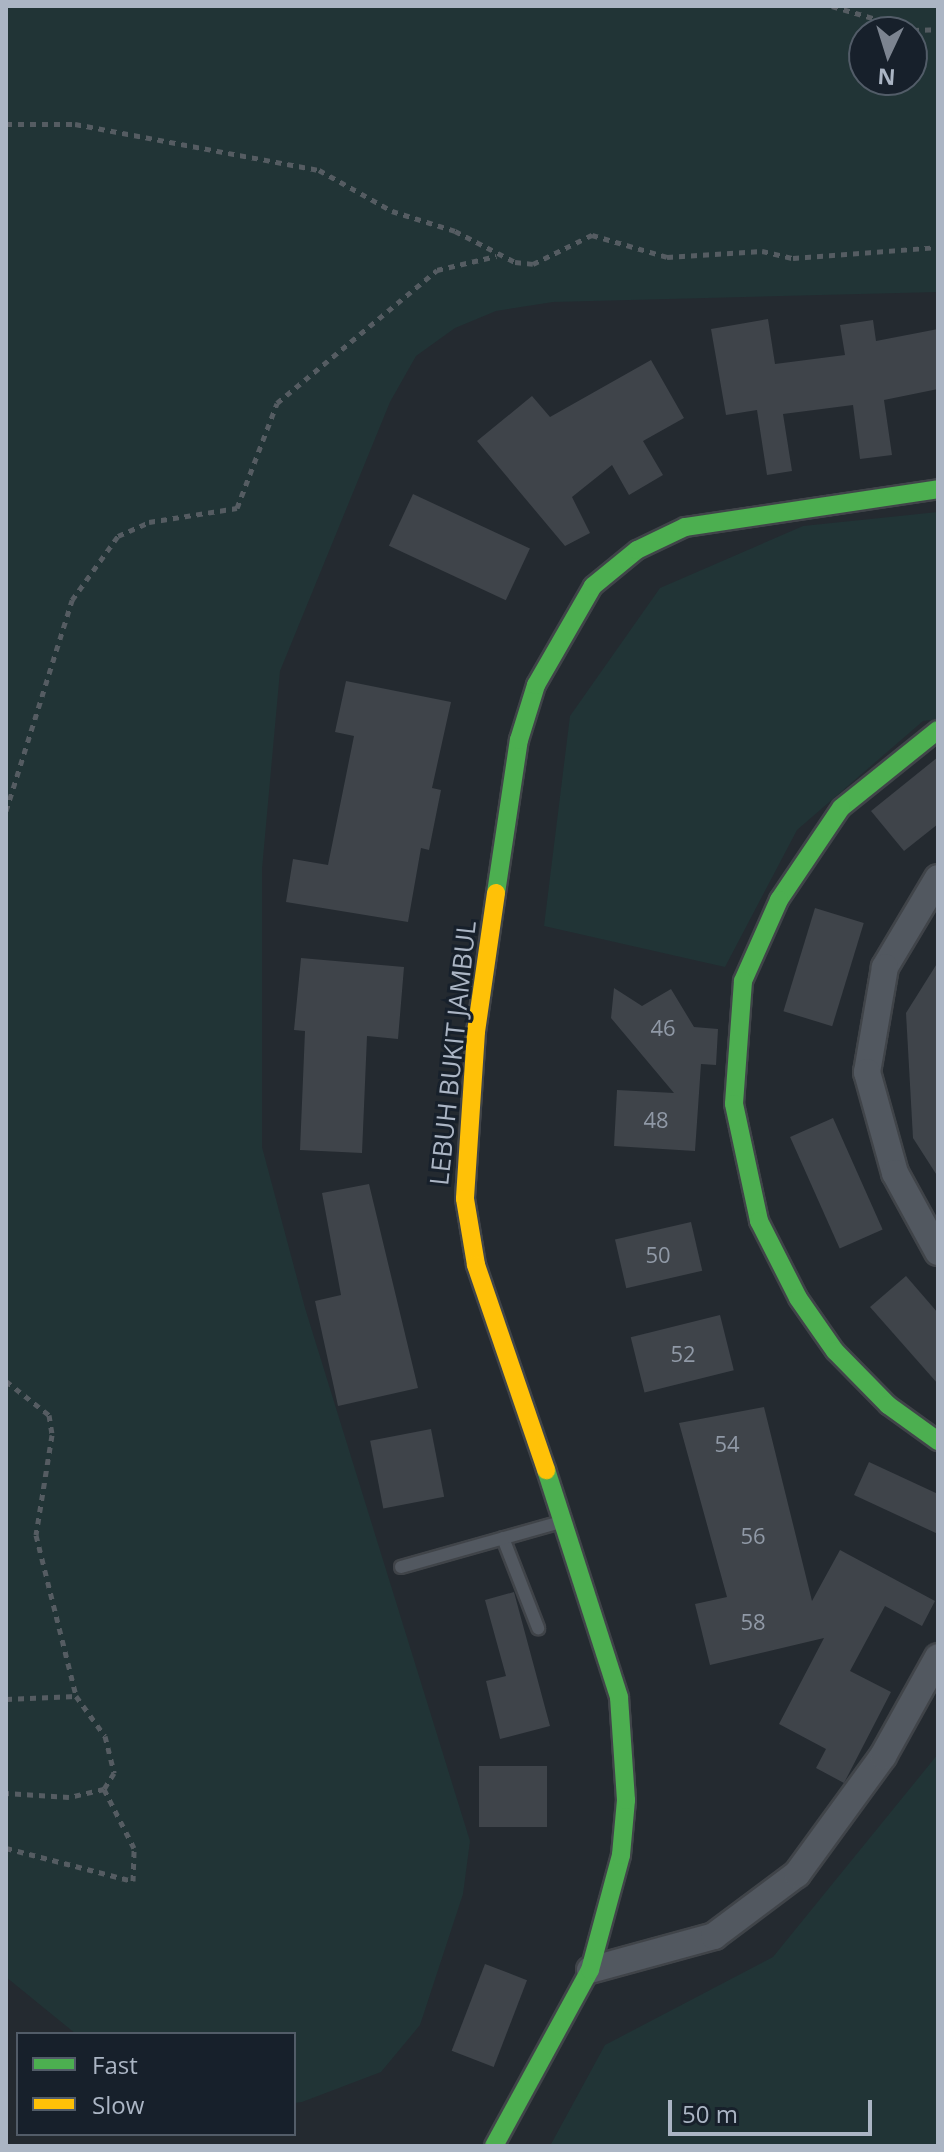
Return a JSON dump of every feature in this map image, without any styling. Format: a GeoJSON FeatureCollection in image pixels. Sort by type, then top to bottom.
{"type":"FeatureCollection","features":[{"type":"Feature","properties":{"kind":"main road","name":"LEBUH BUKIT JAMBUL"},"geometry":{"type":"LineString","coordinates":[[494,2146],[590,1970],[621,1855],[624,1743],[607,1649],[476,1265],[465,1199],[476,1032],[504,834],[536,685],[593,586],[637,550],[685,527],[938,489]]}},
{"type":"Feature","properties":{"kind":"main road"},"geometry":{"type":"LineString","coordinates":[[938,730],[841,808],[779,900],[743,981],[734,1104],[759,1221],[798,1298],[835,1351],[888,1405],[938,1441]]}},
{"type":"Feature","properties":{"kind":"street"},"geometry":{"type":"LineString","coordinates":[[938,878],[885,967],[867,1072],[895,1173],[938,1252]]}},
{"type":"Feature","properties":{"kind":"street"},"geometry":{"type":"LineString","coordinates":[[590,1970],[714,1936],[797,1874],[883,1756],[938,1657]]}},
{"type":"Feature","properties":{"kind":"lane"},"geometry":{"type":"LineString","coordinates":[[401,1567],[564,1521]]}},
{"type":"Feature","properties":{"kind":"lane"},"geometry":{"type":"LineString","coordinates":[[503,1538],[538,1628]]}},
{"type":"Feature","properties":{"kind":"path"},"geometry":{"type":"LineString","coordinates":[[832,6],[913,30],[938,29]]}},
{"type":"Feature","properties":{"kind":"path"},"geometry":{"type":"LineString","coordinates":[[6,124],[75,124],[319,170],[392,211],[455,231],[497,255],[533,264],[592,235],[667,257],[762,251],[793,258],[938,247]]}},
{"type":"Feature","properties":{"kind":"path"},"geometry":{"type":"LineString","coordinates":[[6,811],[72,600],[118,536],[149,522],[237,508],[277,403],[437,270],[497,255]]}},
{"type":"Feature","properties":{"kind":"path"},"geometry":{"type":"LineString","coordinates":[[6,1381],[49,1415],[52,1435],[36,1535],[76,1696],[105,1736],[114,1773],[104,1789],[69,1797],[6,1793]]}},
{"type":"Feature","properties":{"kind":"path"},"geometry":{"type":"LineString","coordinates":[[6,1699],[76,1696]]}},
{"type":"Feature","properties":{"kind":"path"},"geometry":{"type":"LineString","coordinates":[[6,1848],[133,1881],[134,1848],[104,1789]]}},
{"type":"Feature","properties":{"kind":"shaded area"},"geometry":{"type":"Polygon","coordinates":[[[6,6],[938,6],[938,292],[553,302],[496,311],[455,328],[416,356],[390,402],[280,671],[262,869],[262,1147],[305,1308],[470,1841],[463,1894],[420,2025],[381,2072],[296,2103],[296,2032],[74,2032],[6,1977],[6,6]]]}},
{"type":"Feature","properties":{"kind":"shaded area"},"geometry":{"type":"Polygon","coordinates":[[[938,512],[938,719],[923,721],[797,830],[725,967],[544,926],[570,716],[660,588],[803,526],[938,512]]]}},
{"type":"Feature","properties":{"kind":"shaded area"},"geometry":{"type":"Polygon","coordinates":[[[938,1754],[938,2146],[550,2146],[605,2045],[773,1957],[938,1754]]]}},
{"type":"Feature","properties":{"kind":"building"},"geometry":{"type":"Polygon","coordinates":[[[768,319],[775,364],[845,355],[840,325],[873,320],[876,341],[938,329],[938,389],[884,400],[892,455],[860,459],[853,405],[783,414],[792,471],[767,475],[757,410],[726,415],[711,329],[768,319]]]}},
{"type":"Feature","properties":{"kind":"building"},"geometry":{"type":"Polygon","coordinates":[[[651,360],[684,418],[643,441],[663,475],[629,495],[612,465],[572,497],[590,533],[565,546],[477,441],[532,396],[550,417],[651,360]]]}},
{"type":"Feature","properties":{"kind":"building"},"geometry":{"type":"Polygon","coordinates":[[[413,494],[530,549],[506,600],[389,546],[413,494]]]}},
{"type":"Feature","properties":{"kind":"building"},"geometry":{"type":"Polygon","coordinates":[[[346,681],[451,702],[432,788],[441,790],[429,850],[421,848],[408,922],[286,902],[293,859],[328,865],[354,736],[335,732],[346,681]]]}},
{"type":"Feature","properties":{"kind":"building"},"geometry":{"type":"Polygon","coordinates":[[[938,757],[938,824],[904,851],[871,811],[938,757]]]}},
{"type":"Feature","properties":{"kind":"building"},"geometry":{"type":"Polygon","coordinates":[[[815,908],[864,923],[832,1026],[783,1011],[815,908]]]}},
{"type":"Feature","properties":{"kind":"building"},"geometry":{"type":"Polygon","coordinates":[[[301,958],[404,967],[398,1039],[367,1036],[362,1153],[300,1150],[305,1031],[294,1030],[301,958]]]}},
{"type":"Feature","properties":{"kind":"building"},"geometry":{"type":"Polygon","coordinates":[[[938,962],[938,1177],[913,1138],[906,1013],[938,962]]]}},
{"type":"Feature","properties":{"kind":"building"},"geometry":{"type":"Polygon","coordinates":[[[614,988],[642,1006],[671,989],[694,1027],[718,1029],[716,1065],[701,1064],[695,1151],[614,1146],[617,1090],[674,1093],[611,1018],[614,988]]]}},
{"type":"Feature","properties":{"kind":"building"},"geometry":{"type":"Polygon","coordinates":[[[833,1118],[883,1229],[840,1249],[790,1137],[833,1118]]]}},
{"type":"Feature","properties":{"kind":"building"},"geometry":{"type":"Polygon","coordinates":[[[369,1184],[418,1388],[338,1406],[315,1301],[341,1295],[322,1193],[369,1184]]]}},
{"type":"Feature","properties":{"kind":"building"},"geometry":{"type":"Polygon","coordinates":[[[691,1222],[702,1271],[626,1288],[615,1240],[691,1222]]]}},
{"type":"Feature","properties":{"kind":"building"},"geometry":{"type":"Polygon","coordinates":[[[906,1276],[938,1313],[938,1384],[870,1307],[906,1276]]]}},
{"type":"Feature","properties":{"kind":"building"},"geometry":{"type":"Polygon","coordinates":[[[720,1315],[734,1370],[645,1393],[631,1337],[720,1315]]]}},
{"type":"Feature","properties":{"kind":"building"},"geometry":{"type":"Polygon","coordinates":[[[764,1407],[812,1601],[840,1550],[935,1601],[922,1626],[885,1606],[850,1671],[891,1692],[844,1783],[816,1768],[826,1749],[779,1724],[824,1638],[710,1665],[695,1604],[727,1597],[679,1423],[764,1407]]]}},
{"type":"Feature","properties":{"kind":"building"},"geometry":{"type":"Polygon","coordinates":[[[431,1429],[444,1497],[383,1509],[370,1441],[431,1429]]]}},
{"type":"Feature","properties":{"kind":"building"},"geometry":{"type":"Polygon","coordinates":[[[869,1462],[938,1494],[938,1534],[854,1495],[869,1462]]]}},
{"type":"Feature","properties":{"kind":"building"},"geometry":{"type":"Polygon","coordinates":[[[514,1592],[550,1726],[500,1739],[486,1681],[506,1676],[485,1600],[514,1592]]]}},
{"type":"Feature","properties":{"kind":"building"},"geometry":{"type":"Polygon","coordinates":[[[479,1766],[547,1766],[547,1827],[479,1827],[479,1766]]]}},
{"type":"Feature","properties":{"kind":"building"},"geometry":{"type":"Polygon","coordinates":[[[485,1964],[527,1980],[494,2067],[452,2051],[485,1964]]]}},
{"type":"Feature","properties":{"kind":"traffic: fast"},"geometry":{"type":"LineString","coordinates":[[496,893],[519,740],[536,685],[593,586],[637,550],[685,527],[938,489]]}},
{"type":"Feature","properties":{"kind":"traffic: fast"},"geometry":{"type":"LineString","coordinates":[[938,730],[841,808],[779,900],[743,981],[734,1104],[759,1221],[798,1298],[835,1351],[888,1405],[938,1441]]}},
{"type":"Feature","properties":{"kind":"traffic: fast"},"geometry":{"type":"LineString","coordinates":[[494,2146],[590,1970],[621,1855],[626,1800],[619,1697],[546,1470]]}},
{"type":"Feature","properties":{"kind":"traffic: slow"},"geometry":{"type":"LineString","coordinates":[[496,893],[476,1032],[465,1199],[476,1265],[546,1470]]}}]}
